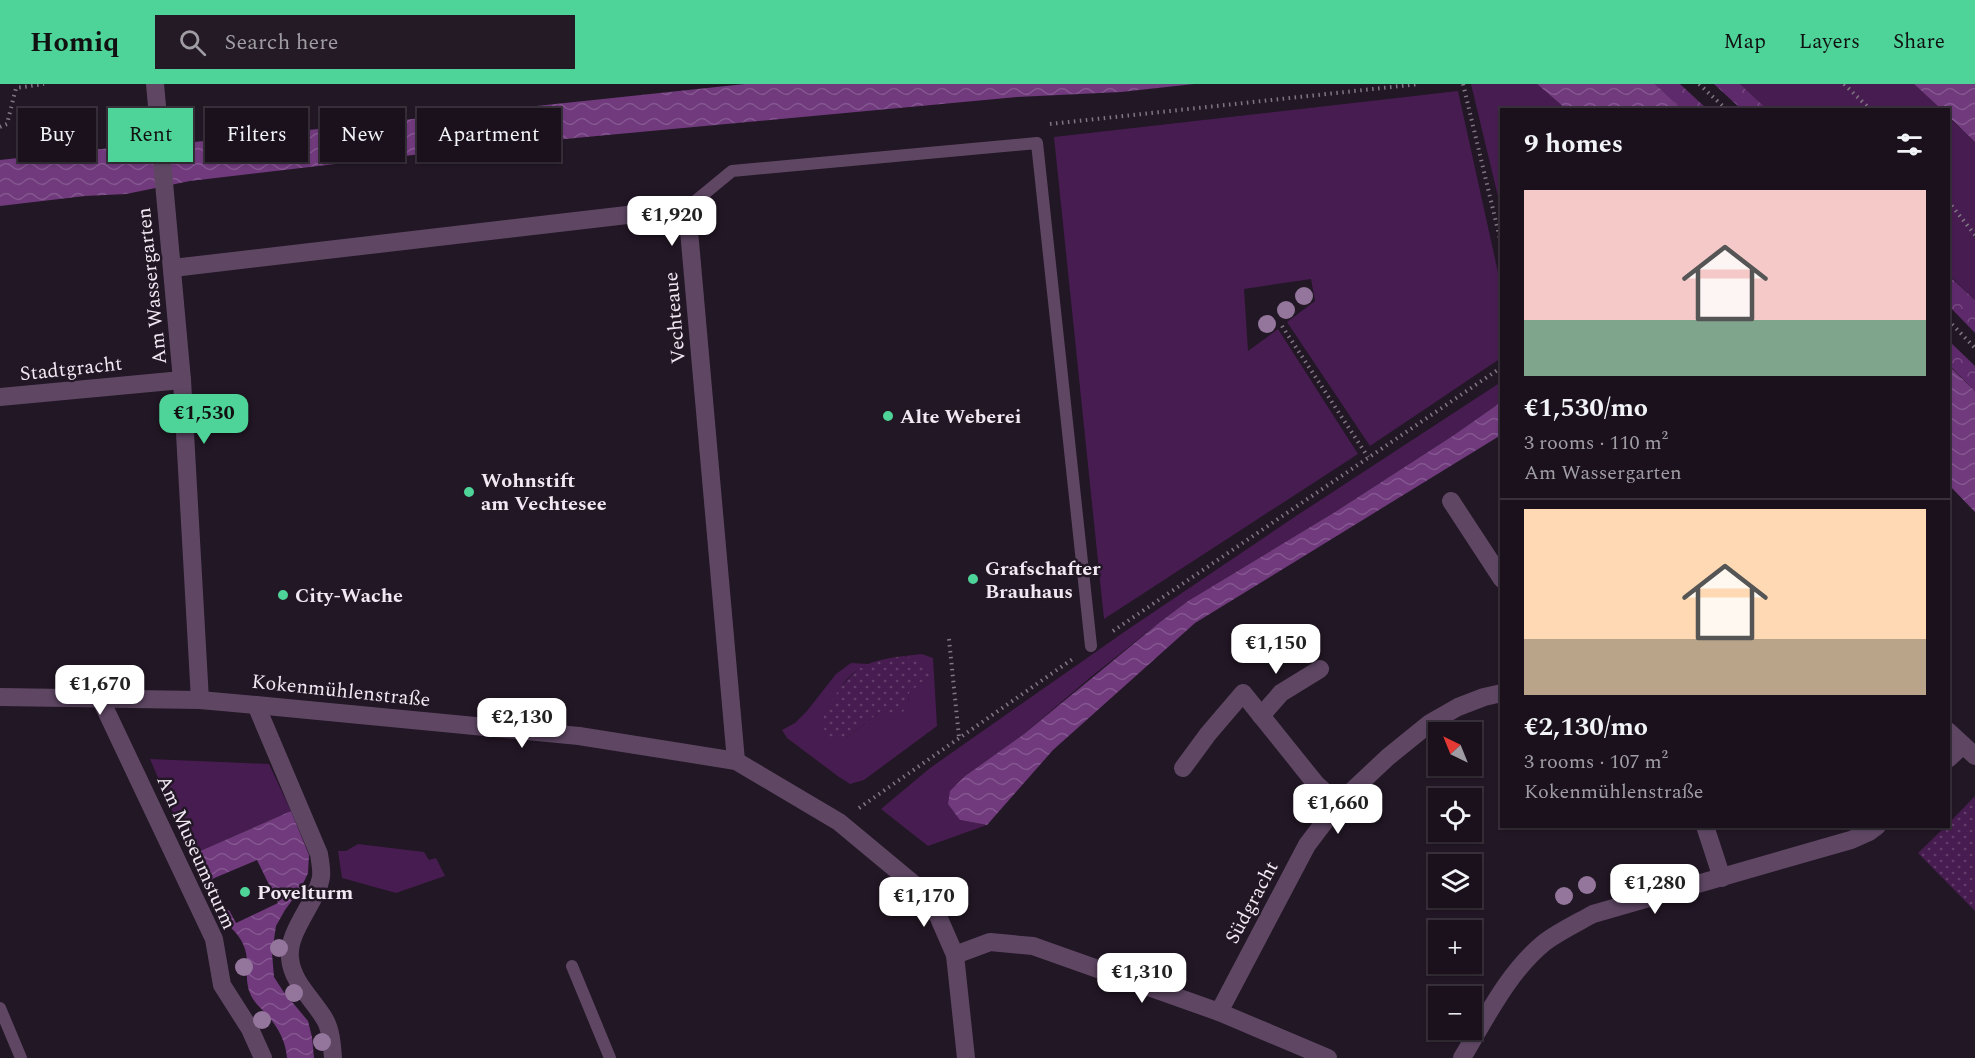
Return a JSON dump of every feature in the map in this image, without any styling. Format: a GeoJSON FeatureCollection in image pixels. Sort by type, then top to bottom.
{"type":"FeatureCollection","features":[{"type":"Feature","properties":{"kind":"street","name":"Am Wassergarten"},"geometry":{"type":"LineString","coordinates":[[154,84],[183,380],[200,700]]}},
{"type":"Feature","properties":{"kind":"street"},"geometry":{"type":"LineString","coordinates":[[173,268],[687,208]]}},
{"type":"Feature","properties":{"kind":"street","name":"Vechteaue"},"geometry":{"type":"LineString","coordinates":[[687,208],[736,761]]}},
{"type":"Feature","properties":{"kind":"street","name":"Stadtgracht"},"geometry":{"type":"LineString","coordinates":[[0,398],[183,380]]}},
{"type":"Feature","properties":{"kind":"street"},"geometry":{"type":"LineString","coordinates":[[1451,501],[1500,576]]}},
{"type":"Feature","properties":{"kind":"street"},"geometry":{"type":"LineString","coordinates":[[1261,716],[1281,693],[1320,669]]}},
{"type":"Feature","properties":{"kind":"street"},"geometry":{"type":"LineString","coordinates":[[1183,768],[1243,693],[1317,784],[1338,804]]}},
{"type":"Feature","properties":{"kind":"street","name":"Südgracht"},"geometry":{"type":"LineString","coordinates":[[1219,1012],[1308,845],[1338,804],[1388,757],[1430,723],[1458,707],[1500,693]]}},
{"type":"Feature","properties":{"kind":"street","name":"Kokenmühlenstraße"},"geometry":{"type":"LineString","coordinates":[[0,697],[200,700],[579,736],[736,761],[839,822],[916,886],[938,916],[955,955],[966,1058]]}},
{"type":"Feature","properties":{"kind":"street","name":"Am Museumsturm"},"geometry":{"type":"LineString","coordinates":[[100,698],[214,939],[222,984],[250,1029],[263,1058]]}},
{"type":"Feature","properties":{"kind":"street"},"geometry":{"type":"LineString","coordinates":[[255,705],[319,854],[321,876],[314,897],[300,920],[289,956],[293,972],[325,1019],[332,1040],[333,1058]]}},
{"type":"Feature","properties":{"kind":"street"},"geometry":{"type":"LineString","coordinates":[[1950,733],[1969,751],[1950,758]]}},
{"type":"Feature","properties":{"kind":"street"},"geometry":{"type":"LineString","coordinates":[[1706,828],[1722,878]]}},
{"type":"Feature","properties":{"kind":"street"},"geometry":{"type":"LineString","coordinates":[[1462,1058],[1516,972],[1546,941],[1571,925],[1593,914],[1851,840],[1874,828]]}},
{"type":"Feature","properties":{"kind":"street"},"geometry":{"type":"LineString","coordinates":[[955,955],[990,942],[1033,946],[1219,1012],[1325,1057]]}},
{"type":"Feature","properties":{"kind":"lane"},"geometry":{"type":"LineString","coordinates":[[687,208],[732,171],[1037,143],[1091,646]]}},
{"type":"Feature","properties":{"kind":"lane"},"geometry":{"type":"LineString","coordinates":[[572,966],[610,1058]]}},
{"type":"Feature","properties":{"kind":"lane"},"geometry":{"type":"LineString","coordinates":[[0,1008],[21,1058]]}},
{"type":"Feature","properties":{"kind":"path"},"geometry":{"type":"LineString","coordinates":[[0,127],[7,124],[16,88],[44,84]]}},
{"type":"Feature","properties":{"kind":"path"},"geometry":{"type":"LineString","coordinates":[[1037,143],[1045,125],[1419,84]]}},
{"type":"Feature","properties":{"kind":"path"},"geometry":{"type":"LineString","coordinates":[[1463,84],[1500,239]]}},
{"type":"Feature","properties":{"kind":"path"},"geometry":{"type":"LineString","coordinates":[[1700,84],[1725,108]]}},
{"type":"Feature","properties":{"kind":"path"},"geometry":{"type":"LineString","coordinates":[[1844,84],[1869,108]]}},
{"type":"Feature","properties":{"kind":"path"},"geometry":{"type":"LineString","coordinates":[[1950,204],[1975,235]]}},
{"type":"Feature","properties":{"kind":"path"},"geometry":{"type":"LineString","coordinates":[[1950,322],[1975,348]]}},
{"type":"Feature","properties":{"kind":"path"},"geometry":{"type":"LineString","coordinates":[[1282,326],[1368,457],[1500,368]]}},
{"type":"Feature","properties":{"kind":"path"},"geometry":{"type":"LineString","coordinates":[[949,639],[959,737]]}},
{"type":"Feature","properties":{"kind":"shaded area"},"geometry":{"type":"Polygon","coordinates":[[[1471,84],[1537,84],[1565,108],[1500,108],[1500,205],[1471,84]]]}},
{"type":"Feature","properties":{"kind":"shaded area"},"geometry":{"type":"Polygon","coordinates":[[[1740,84],[1914,84],[1940,108],[1766,108],[1740,84]]]}},
{"type":"Feature","properties":{"kind":"shaded area"},"geometry":{"type":"Polygon","coordinates":[[[1458,91],[1500,281],[1500,359],[1370,446],[1287,322],[1315,301],[1311,279],[1244,289],[1248,351],[1278,329],[1358,454],[1104,619],[1054,137],[1458,91]]]}},
{"type":"Feature","properties":{"kind":"shaded area"},"geometry":{"type":"Polygon","coordinates":[[[1950,119],[1975,142],[1975,300],[1950,276],[1950,119]]]}},
{"type":"Feature","properties":{"kind":"shaded area"},"geometry":{"type":"Polygon","coordinates":[[[1500,383],[1500,403],[1335,512],[1188,601],[1092,676],[1024,734],[965,776],[960,820],[987,825],[928,846],[881,809],[930,768],[1127,630],[1500,383]]]}},
{"type":"Feature","properties":{"kind":"shaded area"},"geometry":{"type":"Polygon","coordinates":[[[922,654],[933,658],[937,726],[864,780],[850,784],[787,738],[782,730],[795,723],[807,711],[836,674],[851,663],[869,664],[849,678],[841,690],[846,738],[881,711],[908,702],[914,659],[904,656],[922,654]]]}},
{"type":"Feature","properties":{"kind":"shaded area"},"geometry":{"type":"Polygon","coordinates":[[[904,656],[914,659],[930,675],[909,693],[904,711],[890,717],[881,711],[846,738],[829,738],[823,725],[824,714],[838,691],[851,676],[857,670],[872,663],[904,656]]]}},
{"type":"Feature","properties":{"kind":"shaded area"},"geometry":{"type":"Polygon","coordinates":[[[150,759],[269,764],[291,811],[191,855],[150,759]]]}},
{"type":"Feature","properties":{"kind":"shaded area"},"geometry":{"type":"Polygon","coordinates":[[[1975,796],[1975,911],[1918,853],[1944,828],[1950,828],[1950,822],[1975,796]]]}},
{"type":"Feature","properties":{"kind":"shaded area"},"geometry":{"type":"Polygon","coordinates":[[[358,844],[424,852],[429,860],[436,858],[445,876],[396,893],[342,878],[338,851],[346,851],[358,844]]]}},
{"type":"Feature","properties":{"kind":"green space"},"geometry":{"type":"Polygon","coordinates":[[[1655,84],[1680,84],[1706,108],[1681,108],[1655,84]]]}},
{"type":"Feature","properties":{"kind":"green space"},"geometry":{"type":"Polygon","coordinates":[[[1714,84],[1740,84],[1766,108],[1740,108],[1714,84]]]}},
{"type":"Feature","properties":{"kind":"green space"},"geometry":{"type":"Polygon","coordinates":[[[1950,277],[1975,300],[1975,333],[1950,307],[1950,277]]]}},
{"type":"Feature","properties":{"kind":"green space"},"geometry":{"type":"Polygon","coordinates":[[[1950,342],[1975,366],[1975,391],[1950,366],[1950,342]]]}},
{"type":"Feature","properties":{"kind":"water"},"geometry":{"type":"Polygon","coordinates":[[[745,84],[1194,84],[1121,92],[1017,97],[561,139],[561,108],[517,108],[745,84]]]}},
{"type":"Feature","properties":{"kind":"water"},"geometry":{"type":"Polygon","coordinates":[[[1537,84],[1655,84],[1681,108],[1565,108],[1537,84]]]}},
{"type":"Feature","properties":{"kind":"water"},"geometry":{"type":"Polygon","coordinates":[[[1914,84],[1975,84],[1975,142],[1950,118],[1950,108],[1940,108],[1914,84]]]}},
{"type":"Feature","properties":{"kind":"water"},"geometry":{"type":"Polygon","coordinates":[[[417,119],[417,155],[405,156],[405,120],[417,119]]]}},
{"type":"Feature","properties":{"kind":"water"},"geometry":{"type":"Polygon","coordinates":[[[320,129],[320,162],[353,162],[190,181],[126,194],[85,196],[0,206],[0,160],[18,158],[18,162],[96,162],[96,150],[108,148],[108,162],[193,162],[193,142],[205,141],[205,162],[308,162],[308,130],[320,129]]]}},
{"type":"Feature","properties":{"kind":"water"},"geometry":{"type":"Polygon","coordinates":[[[1950,367],[1975,391],[1975,512],[1950,486],[1950,367]]]}},
{"type":"Feature","properties":{"kind":"water"},"geometry":{"type":"Polygon","coordinates":[[[1500,403],[1500,436],[1195,623],[1053,750],[987,825],[960,820],[948,804],[950,791],[965,776],[1024,734],[1160,622],[1188,601],[1335,512],[1500,403]]]}},
{"type":"Feature","properties":{"kind":"water"},"geometry":{"type":"Polygon","coordinates":[[[291,811],[309,855],[308,873],[276,926],[272,953],[274,977],[308,1021],[314,1058],[287,1058],[283,1039],[277,1028],[249,992],[247,958],[243,944],[219,915],[229,910],[236,923],[278,903],[257,860],[212,879],[218,892],[208,897],[191,855],[291,811]]]}},
{"type":"Feature","properties":{"kind":"place","name":"Alte Weberei"},"geometry":{"type":"Point","coordinates":[888,416]}},
{"type":"Feature","properties":{"kind":"place","name":"Wohnstift am Vechtesee"},"geometry":{"type":"Point","coordinates":[469,492]}},
{"type":"Feature","properties":{"kind":"place","name":"Grafschafter Brauhaus"},"geometry":{"type":"Point","coordinates":[973,579]}},
{"type":"Feature","properties":{"kind":"place","name":"City-Wache"},"geometry":{"type":"Point","coordinates":[283,595]}},
{"type":"Feature","properties":{"kind":"place","name":"Povelturm"},"geometry":{"type":"Point","coordinates":[245,892]}}]}
